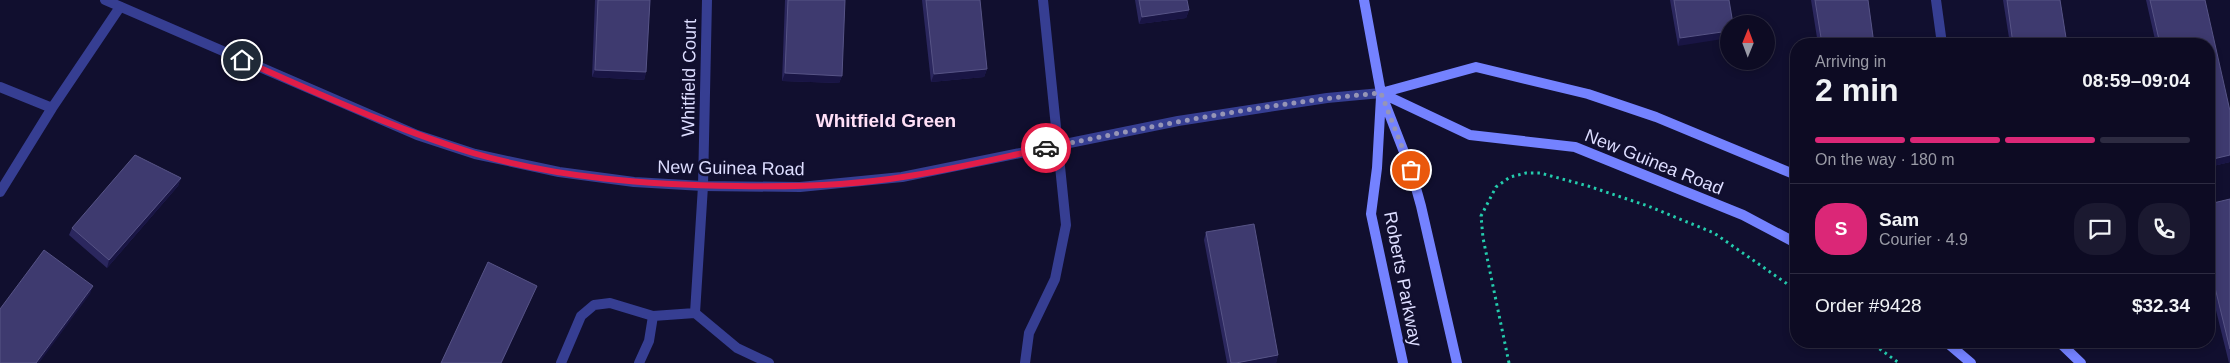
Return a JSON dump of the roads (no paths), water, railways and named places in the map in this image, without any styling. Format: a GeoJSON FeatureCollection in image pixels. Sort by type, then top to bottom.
{"type":"FeatureCollection","features":[{"type":"Feature","properties":{"kind":"main road"},"geometry":{"type":"LineString","coordinates":[[1364,0],[1381,93]]}},
{"type":"Feature","properties":{"kind":"main road","name":"New Guinea Road"},"geometry":{"type":"LineString","coordinates":[[1381,93],[1476,67],[1588,94],[1656,117],[1790,173]]}},
{"type":"Feature","properties":{"kind":"main road","name":"New Guinea Road"},"geometry":{"type":"LineString","coordinates":[[1381,93],[1470,135],[1575,147],[1743,215],[1790,240]]}},
{"type":"Feature","properties":{"kind":"main road","name":"Roberts Parkway"},"geometry":{"type":"LineString","coordinates":[[1381,93],[1377,168],[1371,214],[1403,363]]}},
{"type":"Feature","properties":{"kind":"main road","name":"Roberts Parkway"},"geometry":{"type":"LineString","coordinates":[[1381,93],[1416,188],[1457,363]]}},
{"type":"Feature","properties":{"kind":"main road"},"geometry":{"type":"LineString","coordinates":[[1952,348],[1970,363]]}},
{"type":"Feature","properties":{"kind":"main road"},"geometry":{"type":"LineString","coordinates":[[2065,348],[2081,363]]}},
{"type":"Feature","properties":{"kind":"street","name":"New Guinea Road"},"geometry":{"type":"LineString","coordinates":[[105,0],[417,135],[475,154],[559,172],[634,182],[703,186],[800,187],[902,178],[1178,121],[1327,98],[1381,93]]}},
{"type":"Feature","properties":{"kind":"street","name":"Whitfield Court"},"geometry":{"type":"LineString","coordinates":[[695,313],[703,186],[707,0]]}},
{"type":"Feature","properties":{"kind":"street"},"geometry":{"type":"LineString","coordinates":[[1025,363],[1029,333],[1055,280],[1066,225],[1043,0]]}},
{"type":"Feature","properties":{"kind":"street"},"geometry":{"type":"LineString","coordinates":[[1936,0],[1941,38]]}},
{"type":"Feature","properties":{"kind":"street"},"geometry":{"type":"LineString","coordinates":[[0,192],[52,108],[120,7]]}},
{"type":"Feature","properties":{"kind":"street"},"geometry":{"type":"LineString","coordinates":[[0,87],[52,108]]}},
{"type":"Feature","properties":{"kind":"street"},"geometry":{"type":"LineString","coordinates":[[561,363],[581,316],[594,305],[610,304],[653,316],[695,313],[737,348],[769,363]]}},
{"type":"Feature","properties":{"kind":"street"},"geometry":{"type":"LineString","coordinates":[[639,363],[649,341],[653,316]]}},
{"type":"Feature","properties":{"kind":"district","name":"Whitfield Green"},"geometry":{"type":"Point","coordinates":[886,120]}}]}
